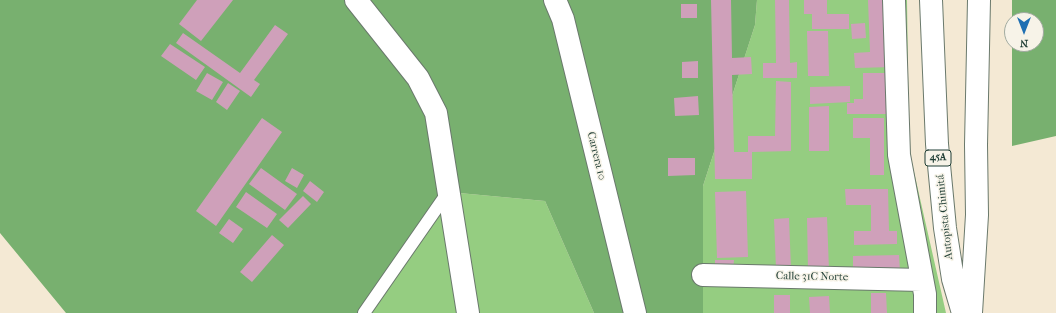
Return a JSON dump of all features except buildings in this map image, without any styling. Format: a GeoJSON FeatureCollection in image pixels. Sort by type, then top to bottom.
{"type":"FeatureCollection","features":[{"type":"Feature","properties":{"kind":"main road"},"geometry":{"type":"LineString","coordinates":[[356,0],[418,78],[436,112],[468,313]]}},
{"type":"Feature","properties":{"kind":"main road","name":"Carrera 10"},"geometry":{"type":"LineString","coordinates":[[556,0],[563,19],[635,313]]}},
{"type":"Feature","properties":{"kind":"main road"},"geometry":{"type":"LineString","coordinates":[[894,0],[899,154],[925,294],[925,313]]}},
{"type":"Feature","properties":{"kind":"main road","name":"Autopista Chimitá"},"geometry":{"type":"LineString","coordinates":[[931,0],[937,144],[945,228],[952,279],[963,313]]}},
{"type":"Feature","properties":{"kind":"main road"},"geometry":{"type":"LineString","coordinates":[[971,313],[977,215],[976,146],[979,0]]}},
{"type":"Feature","properties":{"kind":"main road","name":"Calle 31C Norte"},"geometry":{"type":"LineString","coordinates":[[703,275],[922,280]]}},
{"type":"Feature","properties":{"kind":"lane"},"geometry":{"type":"LineString","coordinates":[[364,313],[448,192]]}},
{"type":"Feature","properties":{"kind":"green space"},"geometry":{"type":"Polygon","coordinates":[[[0,0],[757,0],[755,25],[703,186],[703,313],[594,313],[545,201],[459,193],[377,289],[359,313],[66,313],[0,233],[0,0]]]}},
{"type":"Feature","properties":{"kind":"green space"},"geometry":{"type":"Polygon","coordinates":[[[757,0],[907,0],[909,150],[946,313],[703,313],[703,186],[755,25],[757,0]]]}},
{"type":"Feature","properties":{"kind":"green space"},"geometry":{"type":"Polygon","coordinates":[[[1012,0],[1056,0],[1056,136],[1012,146],[1012,52],[1044,52],[1044,12],[1012,12],[1012,0]]]}},
{"type":"Feature","properties":{"kind":"green space"},"geometry":{"type":"Polygon","coordinates":[[[459,193],[545,201],[594,313],[359,313],[377,289],[459,193]]]}}]}
